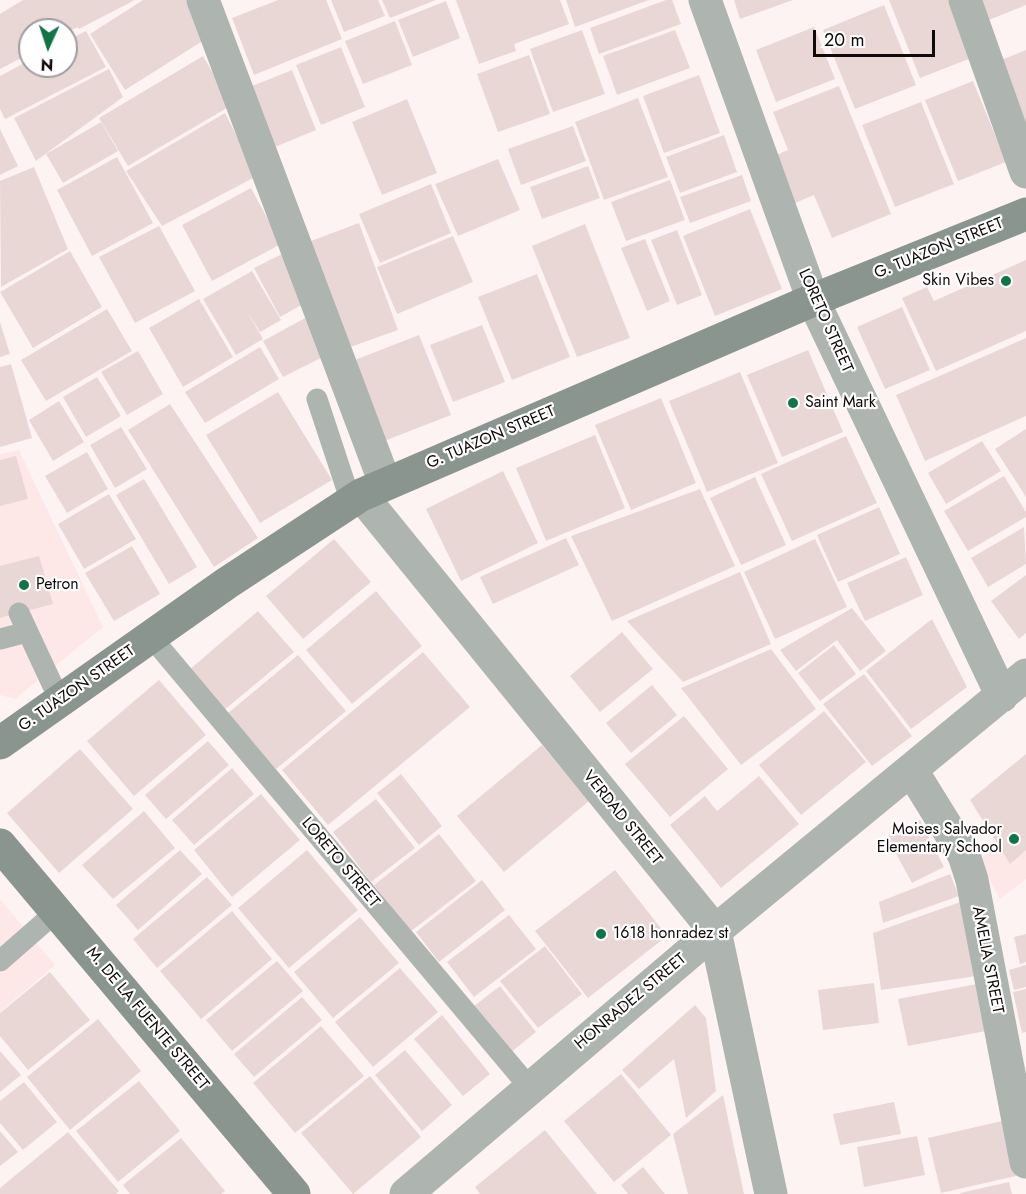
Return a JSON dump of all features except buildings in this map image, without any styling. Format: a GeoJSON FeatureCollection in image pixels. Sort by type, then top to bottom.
{"type":"FeatureCollection","features":[{"type":"Feature","properties":{"kind":"street","name":"VERDAD STREET"},"geometry":{"type":"LineString","coordinates":[[203,0],[366,493],[715,931],[771,1194]]}},
{"type":"Feature","properties":{"kind":"street","name":"LORETO STREET"},"geometry":{"type":"LineString","coordinates":[[705,0],[813,300],[1014,685]]}},
{"type":"Feature","properties":{"kind":"street"},"geometry":{"type":"LineString","coordinates":[[965,0],[1026,172]]}},
{"type":"Feature","properties":{"kind":"street","name":"G. TUAZON STREET"},"geometry":{"type":"LineString","coordinates":[[0,743],[227,583],[366,493],[813,300],[1026,214]]}},
{"type":"Feature","properties":{"kind":"street","name":"HONRADEZ STREET"},"geometry":{"type":"LineString","coordinates":[[406,1194],[715,931],[1014,685]]}},
{"type":"Feature","properties":{"kind":"street","name":"AMELIA STREET"},"geometry":{"type":"LineString","coordinates":[[912,771],[964,855],[972,880],[1026,1162]]}},
{"type":"Feature","properties":{"kind":"street","name":"M. DE LA FUENTE STREET"},"geometry":{"type":"LineString","coordinates":[[4,860],[56,912],[294,1194]]}},
{"type":"Feature","properties":{"kind":"lane"},"geometry":{"type":"LineString","coordinates":[[317,399],[366,493]]}},
{"type":"Feature","properties":{"kind":"lane"},"geometry":{"type":"LineString","coordinates":[[0,639],[23,622],[60,701]]}},
{"type":"Feature","properties":{"kind":"lane","name":"LORETO STREET"},"geometry":{"type":"LineString","coordinates":[[152,638],[530,1088]]}},
{"type":"Feature","properties":{"kind":"lane"},"geometry":{"type":"LineString","coordinates":[[0,961],[56,912]]}},
{"type":"Feature","properties":{"kind":"shaded area"},"geometry":{"type":"Polygon","coordinates":[[[19,450],[103,627],[15,699],[0,695],[0,454],[19,450]]]}},
{"type":"Feature","properties":{"kind":"shaded area","name":"Moises Salvador Elementary School"},"geometry":{"type":"Polygon","coordinates":[[[1026,817],[1026,879],[1000,899],[979,860],[1026,817]]]}},
{"type":"Feature","properties":{"kind":"shaded area"},"geometry":{"type":"Polygon","coordinates":[[[0,899],[55,965],[0,1012],[0,899]]]}},
{"type":"Feature","properties":{"kind":"place","name":"Skin Vibes"},"geometry":{"type":"Point","coordinates":[1006,281]}},
{"type":"Feature","properties":{"kind":"place","name":"Saint Mark"},"geometry":{"type":"Point","coordinates":[793,403]}},
{"type":"Feature","properties":{"kind":"place","name":"Petron"},"geometry":{"type":"Point","coordinates":[24,585]}},
{"type":"Feature","properties":{"kind":"place","name":"Moises Salvador Elementary School"},"geometry":{"type":"Point","coordinates":[1014,839]}},
{"type":"Feature","properties":{"kind":"place","name":"1618 honradez st"},"geometry":{"type":"Point","coordinates":[601,934]}}]}
